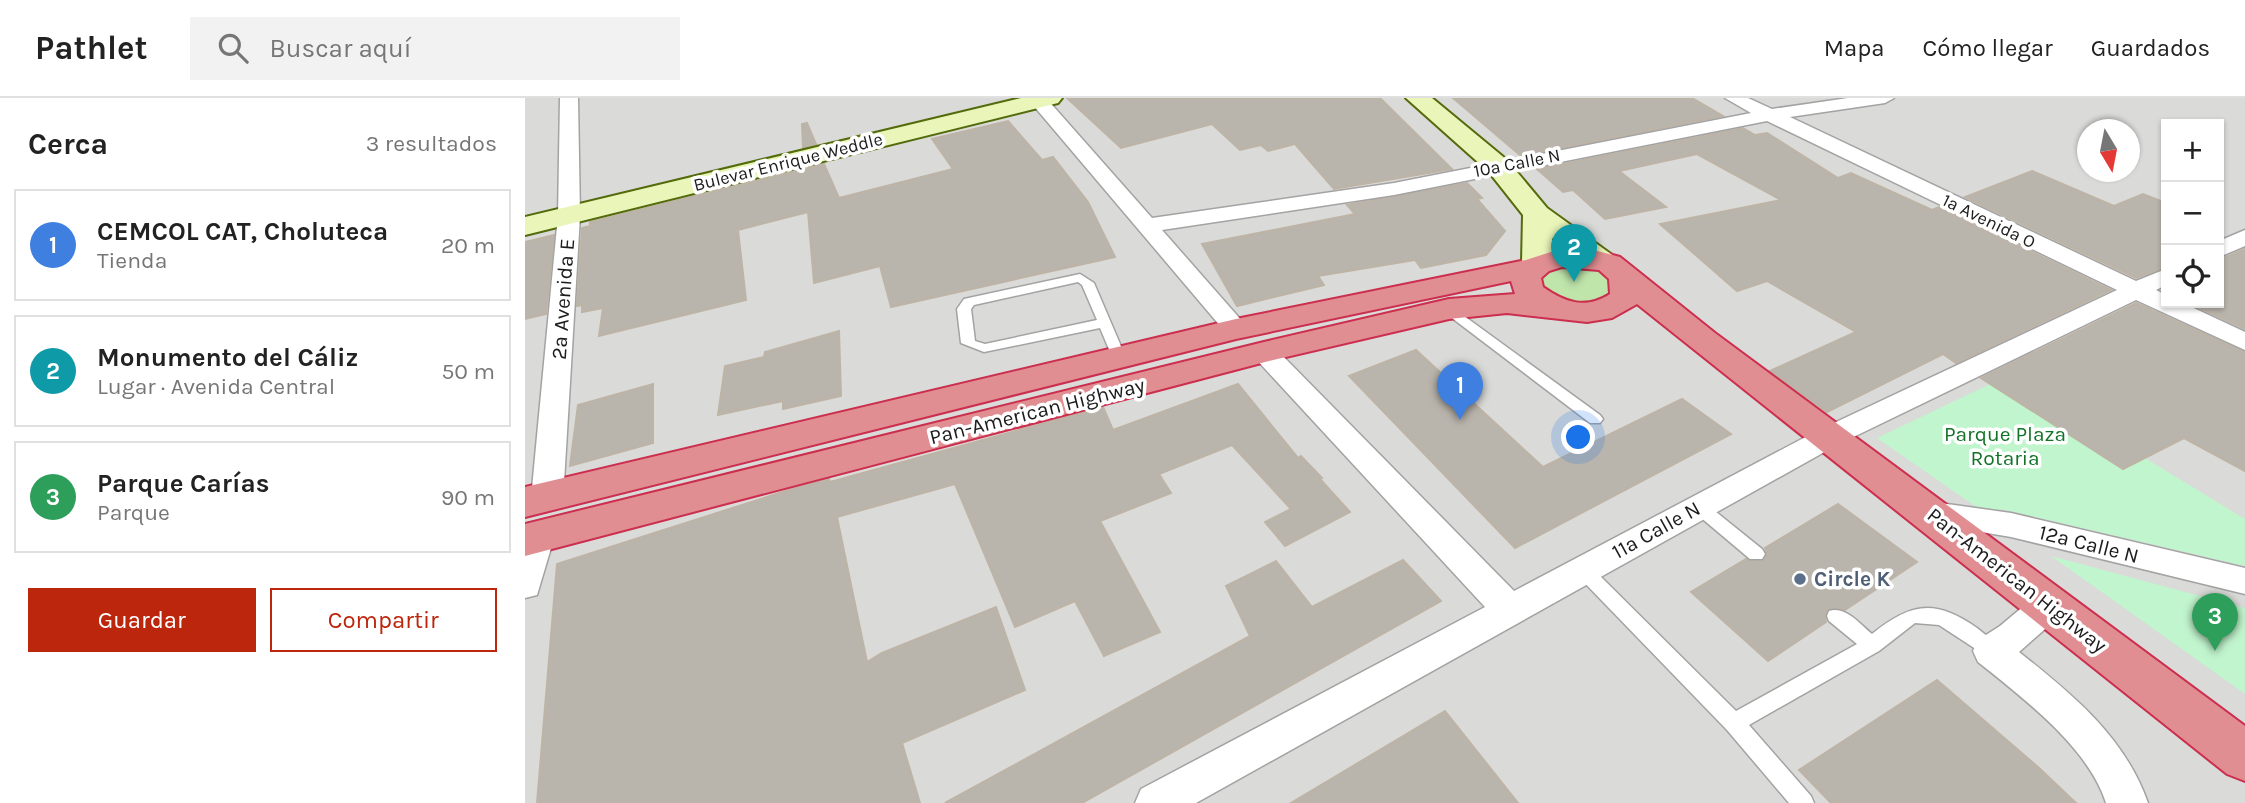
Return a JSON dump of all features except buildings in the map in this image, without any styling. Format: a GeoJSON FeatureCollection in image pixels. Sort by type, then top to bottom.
{"type":"FeatureCollection","features":[{"type":"Feature","properties":{"kind":"highway","name":"Pan-American Highway"},"geometry":{"type":"LineString","coordinates":[[531,539],[1119,358],[1236,329],[1568,256],[1615,271],[1827,438],[1933,514],[2245,757]]}},
{"type":"Feature","properties":{"kind":"highway"},"geometry":{"type":"LineString","coordinates":[[1533,265],[1524,284],[1528,293],[1552,308]]}},
{"type":"Feature","properties":{"kind":"highway"},"geometry":{"type":"LineString","coordinates":[[1602,312],[1626,298],[1629,289],[1615,271]]}},
{"type":"Feature","properties":{"kind":"highway","name":"Pan-American Highway"},"geometry":{"type":"LineString","coordinates":[[536,501],[832,446],[1480,303],[1552,308],[1577,313],[1602,312],[1682,340],[1786,406]]}},
{"type":"Feature","properties":{"kind":"street","name":"2a Avenida E"},"geometry":{"type":"LineString","coordinates":[[536,501],[569,204],[569,98]]}},
{"type":"Feature","properties":{"kind":"street","name":"Bulevar Enrique Weddle"},"geometry":{"type":"LineString","coordinates":[[525,226],[569,204],[951,98]]}},
{"type":"Feature","properties":{"kind":"street"},"geometry":{"type":"LineString","coordinates":[[1418,98],[1498,166],[1537,214],[1615,271]]}},
{"type":"Feature","properties":{"kind":"street","name":"1a Avenida O"},"geometry":{"type":"LineString","coordinates":[[1734,98],[2245,342]]}},
{"type":"Feature","properties":{"kind":"street","name":"10a Calle N"},"geometry":{"type":"LineString","coordinates":[[1149,225],[1394,189],[1498,166],[1769,115],[1885,98]]}},
{"type":"Feature","properties":{"kind":"street","name":"Bulevar Enrique Weddle"},"geometry":{"type":"LineString","coordinates":[[525,203],[569,204],[1045,99]]}},
{"type":"Feature","properties":{"kind":"street"},"geometry":{"type":"LineString","coordinates":[[1045,99],[1236,329]]}},
{"type":"Feature","properties":{"kind":"street"},"geometry":{"type":"LineString","coordinates":[[1533,265],[1537,214]]}},
{"type":"Feature","properties":{"kind":"street"},"geometry":{"type":"LineString","coordinates":[[2224,248],[2245,237]]}},
{"type":"Feature","properties":{"kind":"street","name":"11a Calle N"},"geometry":{"type":"LineString","coordinates":[[1156,803],[1827,438],[2161,278]]}},
{"type":"Feature","properties":{"kind":"street"},"geometry":{"type":"LineString","coordinates":[[1264,352],[1510,610]]}},
{"type":"Feature","properties":{"kind":"street","name":"12a Calle N"},"geometry":{"type":"LineString","coordinates":[[1933,514],[2011,525],[2245,581]]}},
{"type":"Feature","properties":{"kind":"street"},"geometry":{"type":"LineString","coordinates":[[525,585],[531,539]]}},
{"type":"Feature","properties":{"kind":"street"},"geometry":{"type":"LineString","coordinates":[[2049,605],[2013,637],[1991,650],[2055,701],[2120,778],[2127,803]]}},
{"type":"Feature","properties":{"kind":"lane"},"geometry":{"type":"LineString","coordinates":[[1104,323],[984,348],[973,347],[968,344],[964,309],[969,302],[1056,281],[1080,278],[1088,283],[1119,358]]}},
{"type":"Feature","properties":{"kind":"lane"},"geometry":{"type":"LineString","coordinates":[[1449,309],[1595,419]]}},
{"type":"Feature","properties":{"kind":"lane"},"geometry":{"type":"LineString","coordinates":[[1699,507],[1756,554]]}},
{"type":"Feature","properties":{"kind":"lane"},"geometry":{"type":"LineString","coordinates":[[1583,570],[1734,723],[1804,803]]}},
{"type":"Feature","properties":{"kind":"lane"},"geometry":{"type":"LineString","coordinates":[[1734,723],[1872,645],[1911,616],[1936,614],[1962,628],[1991,650]]}},
{"type":"Feature","properties":{"kind":"lane"},"geometry":{"type":"LineString","coordinates":[[1836,616],[1872,645]]}},
{"type":"Feature","properties":{"kind":"shaded area"},"geometry":{"type":"Polygon","coordinates":[[[525,98],[2245,98],[2245,803],[525,803],[525,98]]]}},
{"type":"Feature","properties":{"kind":"green space"},"geometry":{"type":"Polygon","coordinates":[[[1546,266],[1593,266],[1611,277],[1614,291],[1604,298],[1586,304],[1559,299],[1539,291],[1538,271],[1546,266]]]}},
{"type":"Feature","properties":{"kind":"green space","name":"Parque Plaza Rotaria"},"geometry":{"type":"Polygon","coordinates":[[[2009,375],[2245,519],[2245,566],[2001,509],[1988,515],[1877,438],[2009,375]]]}},
{"type":"Feature","properties":{"kind":"green space"},"geometry":{"type":"Polygon","coordinates":[[[2051,556],[2245,608],[2245,694],[2051,556]]]}},
{"type":"Feature","properties":{"kind":"place","name":"Monumento del Cáliz"},"geometry":{"type":"Point","coordinates":[1574,282]}},
{"type":"Feature","properties":{"kind":"place","name":"CEMCOL CAT, Choluteca"},"geometry":{"type":"Point","coordinates":[1460,420]}},
{"type":"Feature","properties":{"kind":"place","name":"Circle K"},"geometry":{"type":"Point","coordinates":[1800,579]}},
{"type":"Feature","properties":{"kind":"place","name":"Parque Carías"},"geometry":{"type":"Point","coordinates":[2215,651]}}]}
